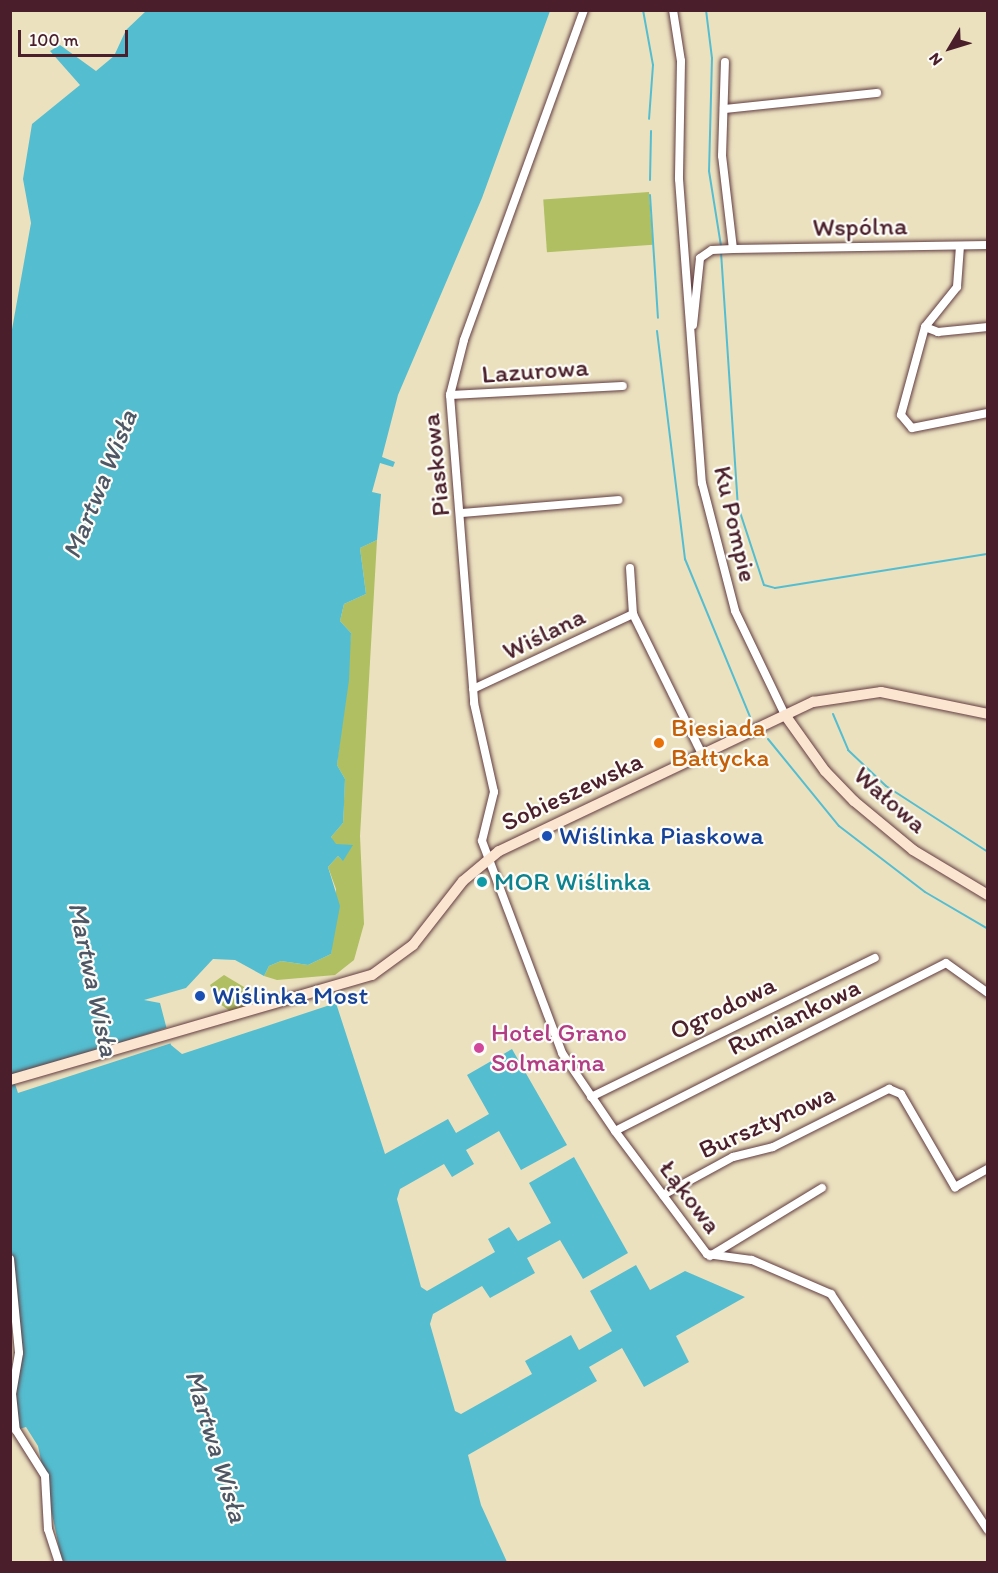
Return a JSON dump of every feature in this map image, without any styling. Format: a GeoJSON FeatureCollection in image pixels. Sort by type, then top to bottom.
{"type":"FeatureCollection","features":[{"type":"Feature","properties":{"kind":"main road","name":"Sobieszewska"},"geometry":{"type":"LineString","coordinates":[[10,1080],[353,983],[407,950],[455,890],[488,859],[785,714],[829,697],[866,691],[987,714]]}},
{"type":"Feature","properties":{"kind":"main road","name":"Wałowa"},"geometry":{"type":"LineString","coordinates":[[785,714],[825,771],[862,808],[913,850],[987,895]]}},
{"type":"Feature","properties":{"kind":"street","name":"Piaskowa"},"geometry":{"type":"LineString","coordinates":[[488,859],[482,832],[494,792],[473,689],[463,513],[450,395],[472,319],[584,10]]}},
{"type":"Feature","properties":{"kind":"street","name":"Ku Pompie"},"geometry":{"type":"LineString","coordinates":[[673,10],[681,70],[679,179],[702,483],[714,543],[735,611],[785,714]]}},
{"type":"Feature","properties":{"kind":"street"},"geometry":{"type":"LineString","coordinates":[[725,62],[723,174],[731,249]]}},
{"type":"Feature","properties":{"kind":"street"},"geometry":{"type":"LineString","coordinates":[[724,109],[877,93]]}},
{"type":"Feature","properties":{"kind":"street","name":"Wspólna"},"geometry":{"type":"LineString","coordinates":[[731,249],[987,245]]}},
{"type":"Feature","properties":{"kind":"street"},"geometry":{"type":"LineString","coordinates":[[960,246],[959,282],[925,327],[901,415],[912,428],[987,413]]}},
{"type":"Feature","properties":{"kind":"street","name":"Ku Pompie"},"geometry":{"type":"LineString","coordinates":[[689,331],[700,258],[712,250],[731,249]]}},
{"type":"Feature","properties":{"kind":"street"},"geometry":{"type":"LineString","coordinates":[[925,327],[938,332],[987,327]]}},
{"type":"Feature","properties":{"kind":"street","name":"Lazurowa"},"geometry":{"type":"LineString","coordinates":[[450,395],[623,386]]}},
{"type":"Feature","properties":{"kind":"street"},"geometry":{"type":"LineString","coordinates":[[463,513],[618,500]]}},
{"type":"Feature","properties":{"kind":"street"},"geometry":{"type":"LineString","coordinates":[[630,568],[633,614],[702,754]]}},
{"type":"Feature","properties":{"kind":"street","name":"Wiślana"},"geometry":{"type":"LineString","coordinates":[[473,689],[633,614]]}},
{"type":"Feature","properties":{"kind":"street","name":"Łąkowa"},"geometry":{"type":"LineString","coordinates":[[488,859],[545,1015],[591,1097],[615,1131],[710,1256],[752,1260],[831,1294],[987,1530]]}},
{"type":"Feature","properties":{"kind":"street","name":"Ogrodowa"},"geometry":{"type":"LineString","coordinates":[[591,1097],[874,958]]}},
{"type":"Feature","properties":{"kind":"street","name":"Rumiankowa"},"geometry":{"type":"LineString","coordinates":[[615,1131],[946,963],[987,993]]}},
{"type":"Feature","properties":{"kind":"street","name":"Bursztynowa"},"geometry":{"type":"LineString","coordinates":[[663,1195],[733,1157],[773,1147],[889,1089],[901,1094],[955,1187],[987,1169]]}},
{"type":"Feature","properties":{"kind":"street"},"geometry":{"type":"LineString","coordinates":[[710,1256],[822,1188]]}},
{"type":"Feature","properties":{"kind":"street"},"geometry":{"type":"LineString","coordinates":[[10,1259],[19,1353],[12,1394],[16,1430],[45,1476],[48,1529],[58,1563]]}},
{"type":"Feature","properties":{"kind":"green space"},"geometry":{"type":"Polygon","coordinates":[[[649,192],[653,245],[547,252],[543,199],[649,192]]]}},
{"type":"Feature","properties":{"kind":"green space"},"geometry":{"type":"Polygon","coordinates":[[[377,540],[360,836],[364,924],[354,960],[335,975],[277,980],[264,976],[269,966],[281,961],[308,965],[331,954],[336,889],[328,867],[338,856],[342,860],[331,837],[343,823],[345,779],[337,765],[351,633],[340,621],[344,604],[366,594],[360,548],[377,540]]]}},
{"type":"Feature","properties":{"kind":"green space"},"geometry":{"type":"Polygon","coordinates":[[[224,975],[249,990],[252,1006],[230,1011],[220,1004],[210,985],[224,975]]]}},
{"type":"Feature","properties":{"kind":"water","name":"Martwa Wisła"},"geometry":{"type":"Polygon","coordinates":[[[146,11],[550,11],[482,198],[398,395],[382,457],[395,462],[393,467],[380,463],[372,492],[381,494],[377,540],[360,548],[366,594],[344,604],[340,621],[351,633],[349,680],[337,765],[345,779],[344,805],[343,823],[331,837],[336,844],[353,845],[343,861],[338,856],[328,867],[340,906],[331,954],[308,965],[281,961],[269,966],[264,976],[235,960],[213,959],[186,988],[144,1000],[160,1003],[171,1045],[182,1054],[336,1003],[385,1154],[448,1119],[456,1133],[489,1114],[467,1075],[512,1049],[567,1145],[521,1170],[499,1131],[466,1150],[474,1164],[452,1177],[444,1164],[400,1189],[397,1199],[421,1287],[427,1291],[495,1252],[488,1239],[509,1227],[518,1241],[551,1223],[529,1183],[574,1157],[628,1253],[583,1279],[560,1240],[527,1258],[535,1273],[490,1298],[482,1286],[433,1314],[430,1324],[455,1411],[461,1414],[532,1374],[525,1361],[571,1335],[579,1350],[612,1331],[590,1291],[636,1265],[650,1290],[685,1271],[745,1297],[676,1336],[689,1362],[644,1387],[622,1348],[589,1367],[597,1381],[468,1455],[481,1505],[507,1562],[62,1562],[38,1446],[26,1427],[19,1429],[16,1390],[23,1353],[11,1244],[11,335],[31,223],[23,179],[32,124],[80,85],[50,51],[60,45],[96,71],[114,56],[126,30],[146,11]]]}},
{"type":"Feature","properties":{"kind":"pier"},"geometry":{"type":"Polygon","coordinates":[[[169,1027],[174,1042],[18,1093],[13,1078],[169,1027]]]}},
{"type":"Feature","properties":{"kind":"waterway"},"geometry":{"type":"LineString","coordinates":[[643,10],[653,65],[649,119]]}},
{"type":"Feature","properties":{"kind":"waterway"},"geometry":{"type":"LineString","coordinates":[[706,10],[712,58],[709,171],[721,246]]}},
{"type":"Feature","properties":{"kind":"waterway"},"geometry":{"type":"LineString","coordinates":[[650,180],[651,131]]}},
{"type":"Feature","properties":{"kind":"waterway"},"geometry":{"type":"LineString","coordinates":[[650,195],[658,318]]}},
{"type":"Feature","properties":{"kind":"waterway"},"geometry":{"type":"LineString","coordinates":[[721,252],[738,506],[764,585],[775,588],[988,554]]}},
{"type":"Feature","properties":{"kind":"waterway"},"geometry":{"type":"LineString","coordinates":[[657,331],[685,559],[750,717]]}},
{"type":"Feature","properties":{"kind":"waterway"},"geometry":{"type":"LineString","coordinates":[[833,714],[848,750],[886,786],[988,852]]}},
{"type":"Feature","properties":{"kind":"waterway"},"geometry":{"type":"LineString","coordinates":[[768,739],[839,826],[925,892],[988,929]]}},
{"type":"Feature","properties":{"kind":"place","name":"Biesiada Bałtycka"},"geometry":{"type":"Point","coordinates":[659,743]}},
{"type":"Feature","properties":{"kind":"place","name":"Wiślinka Piaskowa"},"geometry":{"type":"Point","coordinates":[547,836]}},
{"type":"Feature","properties":{"kind":"place","name":"MOR Wiślinka"},"geometry":{"type":"Point","coordinates":[482,882]}},
{"type":"Feature","properties":{"kind":"place","name":"Wiślinka Most"},"geometry":{"type":"Point","coordinates":[200,996]}},
{"type":"Feature","properties":{"kind":"place","name":"Hotel Grano Solmarina"},"geometry":{"type":"Point","coordinates":[479,1048]}}]}
